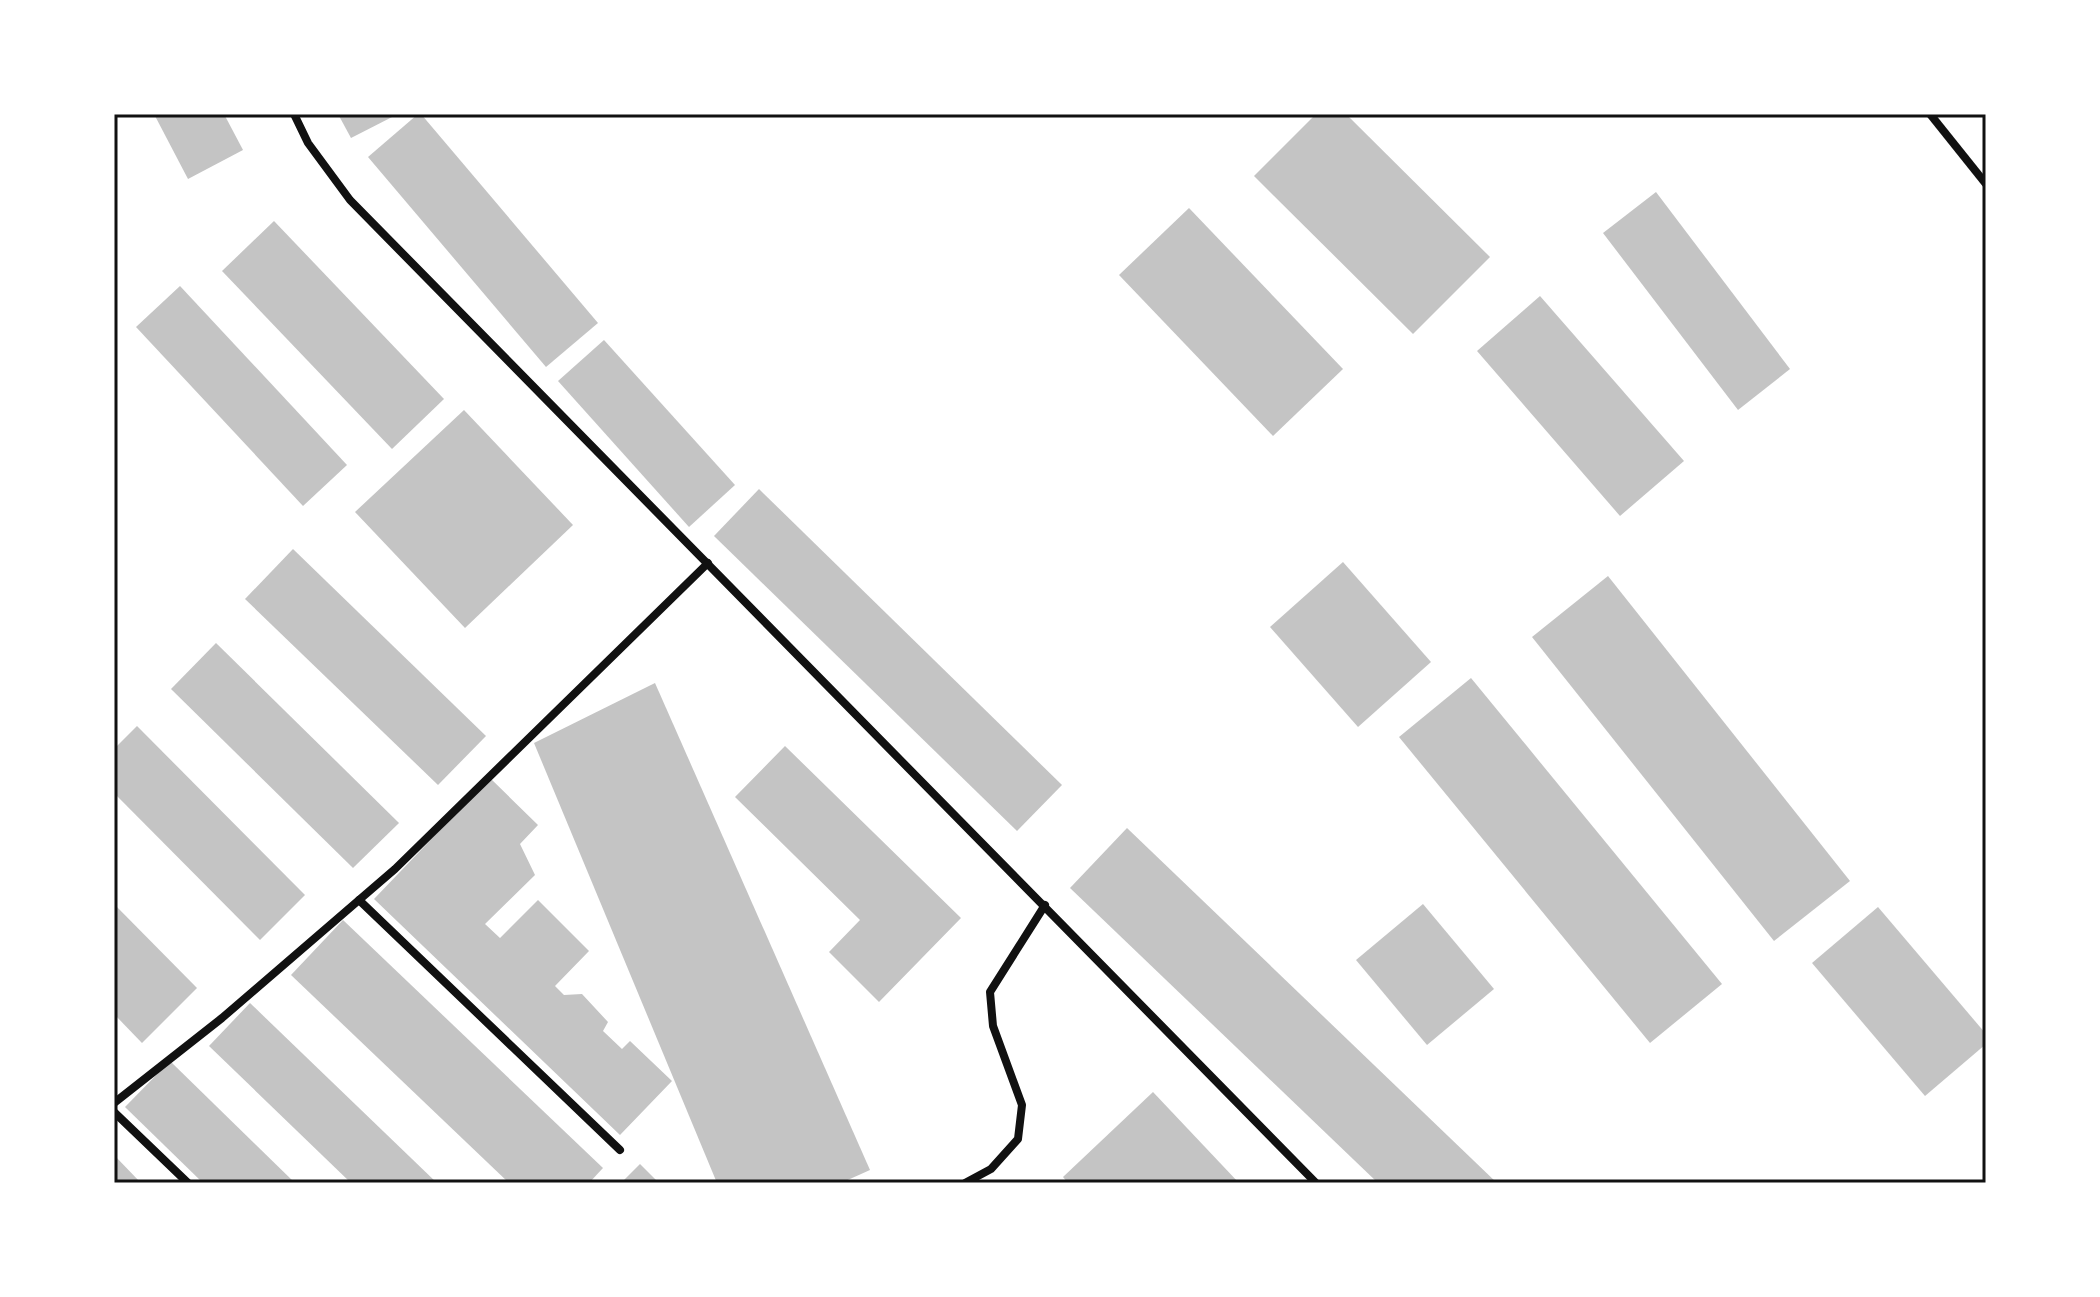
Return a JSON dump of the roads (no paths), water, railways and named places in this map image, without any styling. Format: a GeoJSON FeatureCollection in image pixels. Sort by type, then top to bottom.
{"type":"FeatureCollection","features":[{"type":"Feature","properties":{"kind":"street"},"geometry":{"type":"LineString","coordinates":[[294,114],[308,143],[350,200],[1316,1183]]}},
{"type":"Feature","properties":{"kind":"street"},"geometry":{"type":"LineString","coordinates":[[1930,114],[1986,184]]}},
{"type":"Feature","properties":{"kind":"street"},"geometry":{"type":"LineString","coordinates":[[114,1103],[222,1018],[395,869],[708,563]]}},
{"type":"Feature","properties":{"kind":"street"},"geometry":{"type":"LineString","coordinates":[[359,900],[620,1150]]}},
{"type":"Feature","properties":{"kind":"street"},"geometry":{"type":"LineString","coordinates":[[965,1183],[991,1169],[1018,1139],[1022,1105],[993,1026],[990,992],[1045,905]]}},
{"type":"Feature","properties":{"kind":"street"},"geometry":{"type":"LineString","coordinates":[[114,1112],[188,1183]]}}]}
